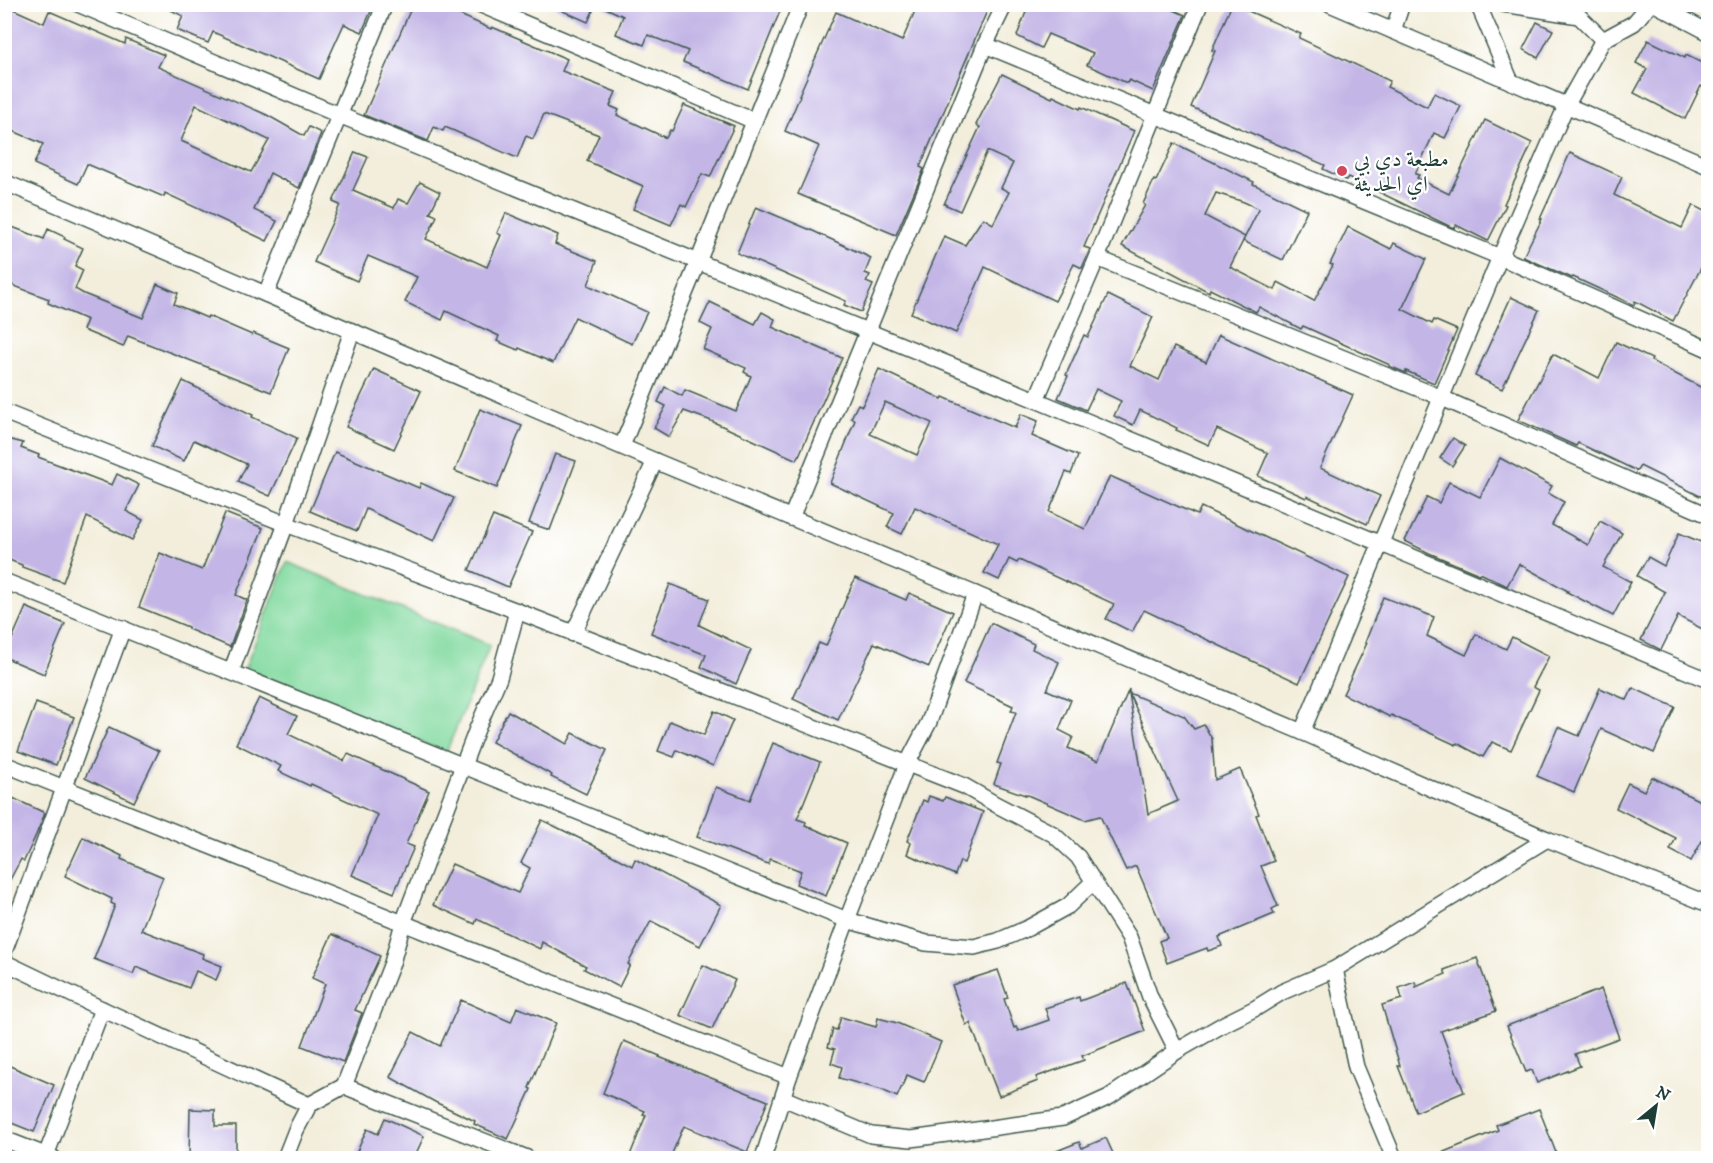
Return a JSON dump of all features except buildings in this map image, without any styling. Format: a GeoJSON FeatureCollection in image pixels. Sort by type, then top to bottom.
{"type":"FeatureCollection","features":[{"type":"Feature","properties":{"kind":"street"},"geometry":{"type":"LineString","coordinates":[[78,4],[339,115],[1036,400],[1708,680]]}},
{"type":"Feature","properties":{"kind":"street"},"geometry":{"type":"LineString","coordinates":[[266,294],[385,4]]}},
{"type":"Feature","properties":{"kind":"street"},"geometry":{"type":"LineString","coordinates":[[479,4],[754,121]]}},
{"type":"Feature","properties":{"kind":"street"},"geometry":{"type":"LineString","coordinates":[[622,446],[801,4]]}},
{"type":"Feature","properties":{"kind":"street"},"geometry":{"type":"LineString","coordinates":[[791,518],[985,45],[1005,4]]}},
{"type":"Feature","properties":{"kind":"street"},"geometry":{"type":"LineString","coordinates":[[1036,400],[1097,258],[1200,4]]}},
{"type":"Feature","properties":{"kind":"street"},"geometry":{"type":"LineString","coordinates":[[1330,4],[1566,106],[1707,162]]}},
{"type":"Feature","properties":{"kind":"street"},"geometry":{"type":"LineString","coordinates":[[1394,31],[1402,4]]}},
{"type":"Feature","properties":{"kind":"street"},"geometry":{"type":"LineString","coordinates":[[1478,4],[1511,82]]}},
{"type":"Feature","properties":{"kind":"street"},"geometry":{"type":"LineString","coordinates":[[1503,4],[1578,16],[1603,40]]}},
{"type":"Feature","properties":{"kind":"street"},"geometry":{"type":"LineString","coordinates":[[1302,732],[1566,106],[1603,40],[1634,23],[1650,4]]}},
{"type":"Feature","properties":{"kind":"street"},"geometry":{"type":"LineString","coordinates":[[1655,4],[1708,32]]}},
{"type":"Feature","properties":{"kind":"street"},"geometry":{"type":"LineString","coordinates":[[985,45],[1500,258],[1708,349]]}},
{"type":"Feature","properties":{"kind":"street"},"geometry":{"type":"LineString","coordinates":[[4,182],[655,461],[1302,732],[1547,839],[1708,904]]}},
{"type":"Feature","properties":{"kind":"street"},"geometry":{"type":"LineString","coordinates":[[1097,258],[1442,398],[1708,515]]}},
{"type":"Feature","properties":{"kind":"street"},"geometry":{"type":"LineString","coordinates":[[231,672],[286,524],[352,331]]}},
{"type":"Feature","properties":{"kind":"street"},"geometry":{"type":"LineString","coordinates":[[4,412],[286,524],[517,611],[964,786],[1053,834],[1078,856],[1129,937],[1150,998],[1177,1050]]}},
{"type":"Feature","properties":{"kind":"street"},"geometry":{"type":"LineString","coordinates":[[573,634],[655,461]]}},
{"type":"Feature","properties":{"kind":"street"},"geometry":{"type":"LineString","coordinates":[[4,581],[847,920],[927,943],[974,947],[998,941],[1068,906],[1093,882]]}},
{"type":"Feature","properties":{"kind":"street"},"geometry":{"type":"LineString","coordinates":[[763,1158],[789,1077],[847,920],[908,764],[929,722],[975,594]]}},
{"type":"Feature","properties":{"kind":"street"},"geometry":{"type":"LineString","coordinates":[[285,1158],[309,1105],[344,1086],[392,963],[403,923],[462,766],[499,678],[517,611]]}},
{"type":"Feature","properties":{"kind":"street"},"geometry":{"type":"LineString","coordinates":[[4,952],[123,628]]}},
{"type":"Feature","properties":{"kind":"street"},"geometry":{"type":"LineString","coordinates":[[4,764],[789,1077]]}},
{"type":"Feature","properties":{"kind":"street"},"geometry":{"type":"LineString","coordinates":[[783,1098],[871,1134],[911,1139],[1063,1118],[1109,1097],[1177,1050],[1282,992],[1335,969],[1547,839]]}},
{"type":"Feature","properties":{"kind":"street"},"geometry":{"type":"LineString","coordinates":[[4,962],[309,1105]]}},
{"type":"Feature","properties":{"kind":"street"},"geometry":{"type":"LineString","coordinates":[[1335,969],[1356,1067],[1394,1158]]}},
{"type":"Feature","properties":{"kind":"street"},"geometry":{"type":"LineString","coordinates":[[4,1139],[48,1158],[102,1009]]}},
{"type":"Feature","properties":{"kind":"street"},"geometry":{"type":"LineString","coordinates":[[344,1086],[519,1157]]}},
{"type":"Feature","properties":{"kind":"green space"},"geometry":{"type":"Polygon","coordinates":[[[287,562],[490,645],[446,753],[244,670],[287,562]]]}},
{"type":"Feature","properties":{"kind":"place","name":"مطبعة دي بي اي الحديثة"},"geometry":{"type":"Point","coordinates":[1342,171]}}]}
